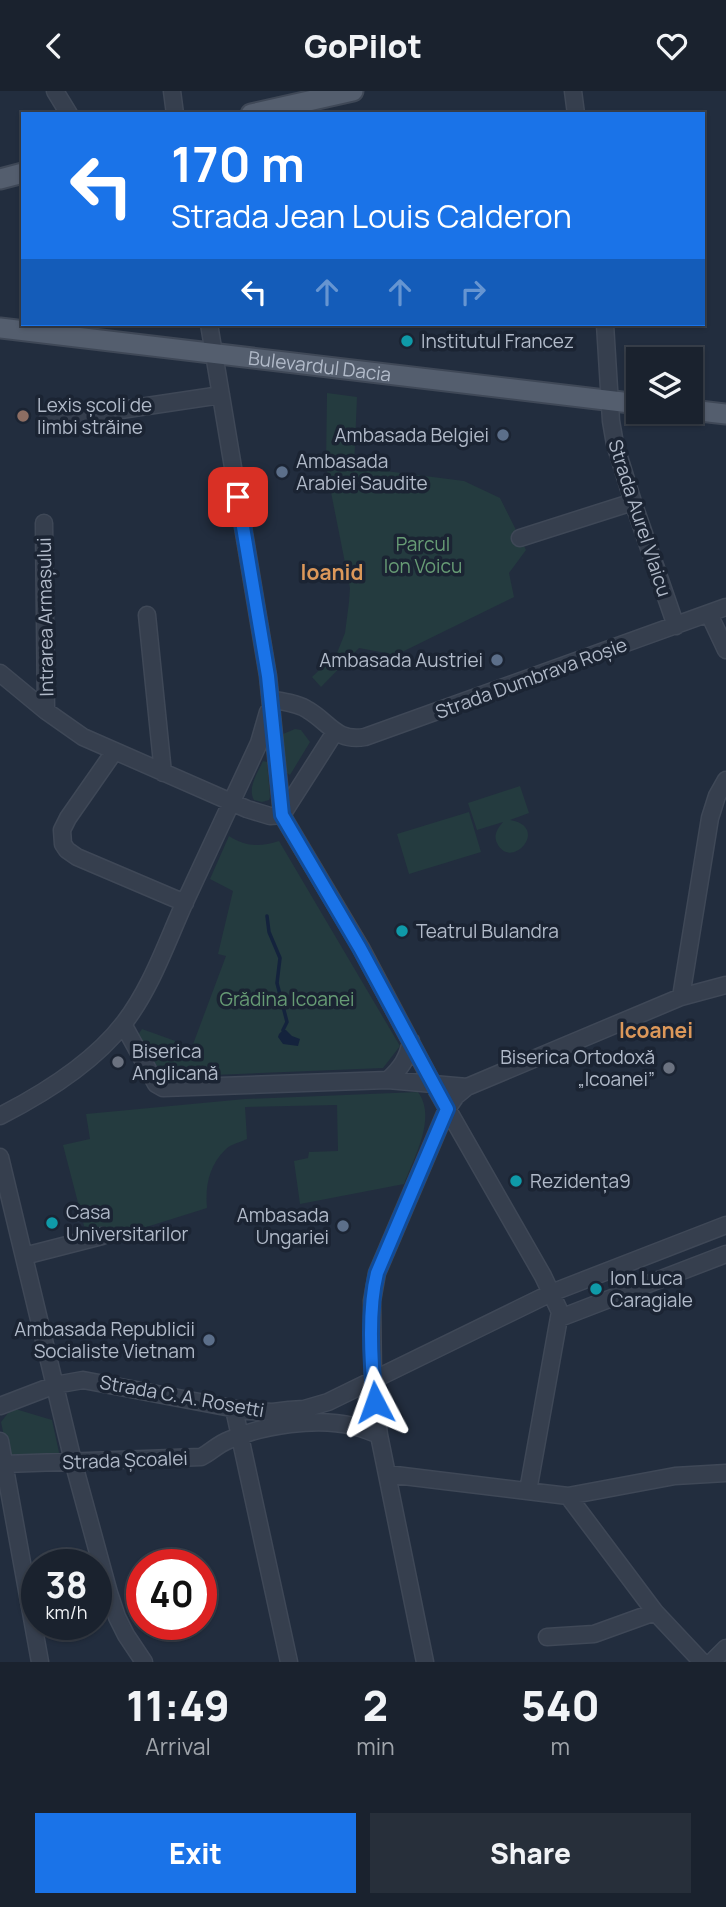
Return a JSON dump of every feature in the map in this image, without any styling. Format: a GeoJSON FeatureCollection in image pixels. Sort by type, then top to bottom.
{"type":"FeatureCollection","features":[{"type":"Feature","properties":{"kind":"main road"},"geometry":{"type":"LineString","coordinates":[[256,112],[292,97],[353,91]]}},
{"type":"Feature","properties":{"kind":"main road"},"geometry":{"type":"LineString","coordinates":[[0,179],[21,174]]}},
{"type":"Feature","properties":{"kind":"main road","name":"Bulevardul Dacia"},"geometry":{"type":"LineString","coordinates":[[0,328],[626,403]]}},
{"type":"Feature","properties":{"kind":"main road"},"geometry":{"type":"LineString","coordinates":[[703,411],[726,414]]}},
{"type":"Feature","properties":{"kind":"street"},"geometry":{"type":"LineString","coordinates":[[55,91],[68,112]]}},
{"type":"Feature","properties":{"kind":"street"},"geometry":{"type":"LineString","coordinates":[[172,91],[175,112]]}},
{"type":"Feature","properties":{"kind":"street"},"geometry":{"type":"LineString","coordinates":[[573,91],[576,112]]}},
{"type":"Feature","properties":{"kind":"street"},"geometry":{"type":"LineString","coordinates":[[209,326],[271,699],[282,815],[360,948],[432,1083],[559,1307],[560,1318],[528,1491]]}},
{"type":"Feature","properties":{"kind":"street","name":"Strada Aurel Vlaicu"},"geometry":{"type":"LineString","coordinates":[[605,326],[615,444],[676,627]]}},
{"type":"Feature","properties":{"kind":"street"},"geometry":{"type":"LineString","coordinates":[[47,421],[221,395]]}},
{"type":"Feature","properties":{"kind":"street"},"geometry":{"type":"LineString","coordinates":[[520,538],[633,502]]}},
{"type":"Feature","properties":{"kind":"street","name":"Intrarea Armașului"},"geometry":{"type":"LineString","coordinates":[[44,523],[46,711]]}},
{"type":"Feature","properties":{"kind":"street","name":"Strada Dumbrava Roșie"},"geometry":{"type":"LineString","coordinates":[[335,732],[349,738],[365,737],[726,607]]}},
{"type":"Feature","properties":{"kind":"street"},"geometry":{"type":"LineString","coordinates":[[709,614],[726,650]]}},
{"type":"Feature","properties":{"kind":"street"},"geometry":{"type":"LineString","coordinates":[[147,615],[163,773]]}},
{"type":"Feature","properties":{"kind":"street"},"geometry":{"type":"LineString","coordinates":[[0,673],[83,737],[259,813],[282,815]]}},
{"type":"Feature","properties":{"kind":"street"},"geometry":{"type":"LineString","coordinates":[[271,699],[305,708],[335,732],[282,815]]}},
{"type":"Feature","properties":{"kind":"street"},"geometry":{"type":"LineString","coordinates":[[0,1116],[71,1073],[89,1059],[123,1024],[150,978],[262,735],[271,699]]}},
{"type":"Feature","properties":{"kind":"street"},"geometry":{"type":"LineString","coordinates":[[114,752],[65,824],[62,838],[64,844],[67,850],[77,857],[185,903]]}},
{"type":"Feature","properties":{"kind":"street"},"geometry":{"type":"LineString","coordinates":[[681,997],[710,818],[726,780]]}},
{"type":"Feature","properties":{"kind":"street"},"geometry":{"type":"LineString","coordinates":[[425,1662],[379,1436],[373,1381],[372,1301],[377,1273],[447,1109],[467,1087],[681,997],[726,985]]}},
{"type":"Feature","properties":{"kind":"street"},"geometry":{"type":"LineString","coordinates":[[123,1024],[156,1084],[163,1089],[388,1080],[467,1087]]}},
{"type":"Feature","properties":{"kind":"street"},"geometry":{"type":"LineString","coordinates":[[388,1080],[407,1058],[411,1041]]}},
{"type":"Feature","properties":{"kind":"street"},"geometry":{"type":"LineString","coordinates":[[0,1157],[108,1594],[117,1617],[145,1662]]}},
{"type":"Feature","properties":{"kind":"street","name":"Strada C. A. Rosetti"},"geometry":{"type":"LineString","coordinates":[[0,1406],[75,1380],[234,1409],[273,1412],[304,1409],[328,1402],[373,1381],[551,1293],[726,1225]]}},
{"type":"Feature","properties":{"kind":"street"},"geometry":{"type":"LineString","coordinates":[[24,1256],[102,1235]]}},
{"type":"Feature","properties":{"kind":"street"},"geometry":{"type":"LineString","coordinates":[[560,1318],[726,1254]]}},
{"type":"Feature","properties":{"kind":"street"},"geometry":{"type":"LineString","coordinates":[[234,1409],[289,1662]]}},
{"type":"Feature","properties":{"kind":"street","name":"Strada Școalei"},"geometry":{"type":"LineString","coordinates":[[4,1464],[201,1457],[228,1440],[298,1424],[340,1423],[356,1426],[379,1436]]}},
{"type":"Feature","properties":{"kind":"street"},"geometry":{"type":"LineString","coordinates":[[0,1441],[40,1662]]}},
{"type":"Feature","properties":{"kind":"street"},"geometry":{"type":"LineString","coordinates":[[387,1474],[568,1496],[675,1476],[726,1473]]}},
{"type":"Feature","properties":{"kind":"street"},"geometry":{"type":"LineString","coordinates":[[568,1496],[655,1612],[702,1662]]}},
{"type":"Feature","properties":{"kind":"street"},"geometry":{"type":"LineString","coordinates":[[547,1637],[594,1634],[655,1612]]}},
{"type":"Feature","properties":{"kind":"street"},"geometry":{"type":"LineString","coordinates":[[712,1662],[726,1648]]}},
{"type":"Feature","properties":{"kind":"green space","name":"Parcul Ion Voicu"},"geometry":{"type":"Polygon","coordinates":[[[327,393],[357,397],[354,467],[464,481],[500,498],[526,550],[509,573],[514,597],[402,652],[391,654],[359,648],[321,687],[312,677],[337,653],[345,633],[350,588],[326,467],[327,393]]]}},
{"type":"Feature","properties":{"kind":"green space"},"geometry":{"type":"Polygon","coordinates":[[[295,729],[301,730],[310,742],[290,775],[287,773],[283,734],[295,729]]]}},
{"type":"Feature","properties":{"kind":"green space"},"geometry":{"type":"Polygon","coordinates":[[[263,761],[267,762],[270,797],[262,802],[254,800],[252,790],[263,761]]]}},
{"type":"Feature","properties":{"kind":"green space"},"geometry":{"type":"Polygon","coordinates":[[[520,786],[529,813],[510,820],[522,824],[528,838],[524,845],[511,853],[503,851],[496,840],[503,822],[477,830],[468,803],[520,786]]]}},
{"type":"Feature","properties":{"kind":"green space"},"geometry":{"type":"Polygon","coordinates":[[[469,812],[481,852],[409,874],[397,834],[469,812]]]}},
{"type":"Feature","properties":{"kind":"green space","name":"Grădina Icoanei"},"geometry":{"type":"Polygon","coordinates":[[[229,836],[253,845],[279,841],[400,1046],[383,1068],[165,1077],[136,1038],[142,1029],[192,1047],[226,956],[218,954],[233,891],[210,879],[229,836]]]}},
{"type":"Feature","properties":{"kind":"green space"},"geometry":{"type":"Polygon","coordinates":[[[418,1092],[423,1102],[425,1125],[404,1184],[300,1204],[294,1161],[308,1158],[309,1152],[338,1151],[337,1105],[245,1107],[247,1139],[228,1147],[220,1155],[208,1184],[207,1208],[89,1245],[63,1145],[90,1139],[86,1114],[245,1099],[418,1092]]]}},
{"type":"Feature","properties":{"kind":"green space"},"geometry":{"type":"Polygon","coordinates":[[[12,1408],[52,1420],[60,1457],[9,1460],[1,1422],[12,1408]]]}},
{"type":"Feature","properties":{"kind":"water"},"geometry":{"type":"Polygon","coordinates":[[[283,1030],[300,1039],[298,1046],[283,1044],[278,1037],[283,1030]]]}},
{"type":"Feature","properties":{"kind":"waterway"},"geometry":{"type":"LineString","coordinates":[[267,916],[269,932],[280,958],[277,983],[287,1022],[283,1030]]}},
{"type":"Feature","properties":{"kind":"place","name":"Institutul Francez"},"geometry":{"type":"Point","coordinates":[407,341]}},
{"type":"Feature","properties":{"kind":"place","name":"Lexis școli de limbi străine"},"geometry":{"type":"Point","coordinates":[23,416]}},
{"type":"Feature","properties":{"kind":"place","name":"Ambasada Belgiei"},"geometry":{"type":"Point","coordinates":[503,435]}},
{"type":"Feature","properties":{"kind":"place","name":"Ambasada Arabiei Saudite"},"geometry":{"type":"Point","coordinates":[282,472]}},
{"type":"Feature","properties":{"kind":"place","name":"Ambasada Austriei"},"geometry":{"type":"Point","coordinates":[497,660]}},
{"type":"Feature","properties":{"kind":"place","name":"Teatrul Bulandra"},"geometry":{"type":"Point","coordinates":[402,931]}},
{"type":"Feature","properties":{"kind":"place","name":"Biserica Anglicană"},"geometry":{"type":"Point","coordinates":[118,1062]}},
{"type":"Feature","properties":{"kind":"place","name":"Biserica Ortodoxă „Icoanei”"},"geometry":{"type":"Point","coordinates":[669,1068]}},
{"type":"Feature","properties":{"kind":"place","name":"Rezidența9"},"geometry":{"type":"Point","coordinates":[516,1181]}},
{"type":"Feature","properties":{"kind":"place","name":"Casa Universitarilor"},"geometry":{"type":"Point","coordinates":[52,1223]}},
{"type":"Feature","properties":{"kind":"place","name":"Ambasada Ungariei"},"geometry":{"type":"Point","coordinates":[343,1226]}},
{"type":"Feature","properties":{"kind":"place","name":"Ion Luca Caragiale"},"geometry":{"type":"Point","coordinates":[596,1289]}},
{"type":"Feature","properties":{"kind":"place","name":"Ambasada Republicii Socialiste Vietnam"},"geometry":{"type":"Point","coordinates":[209,1340]}},
{"type":"Feature","properties":{"kind":"district","name":"Ioanid"},"geometry":{"type":"Point","coordinates":[332,573]}},
{"type":"Feature","properties":{"kind":"district","name":"Icoanei"},"geometry":{"type":"Point","coordinates":[656,1031]}},
{"type":"Feature","properties":{"kind":"route"},"geometry":{"type":"LineString","coordinates":[[238,497],[268,676],[282,815],[360,948],[447,1109],[377,1273],[373,1289],[375,1402]]}}]}
